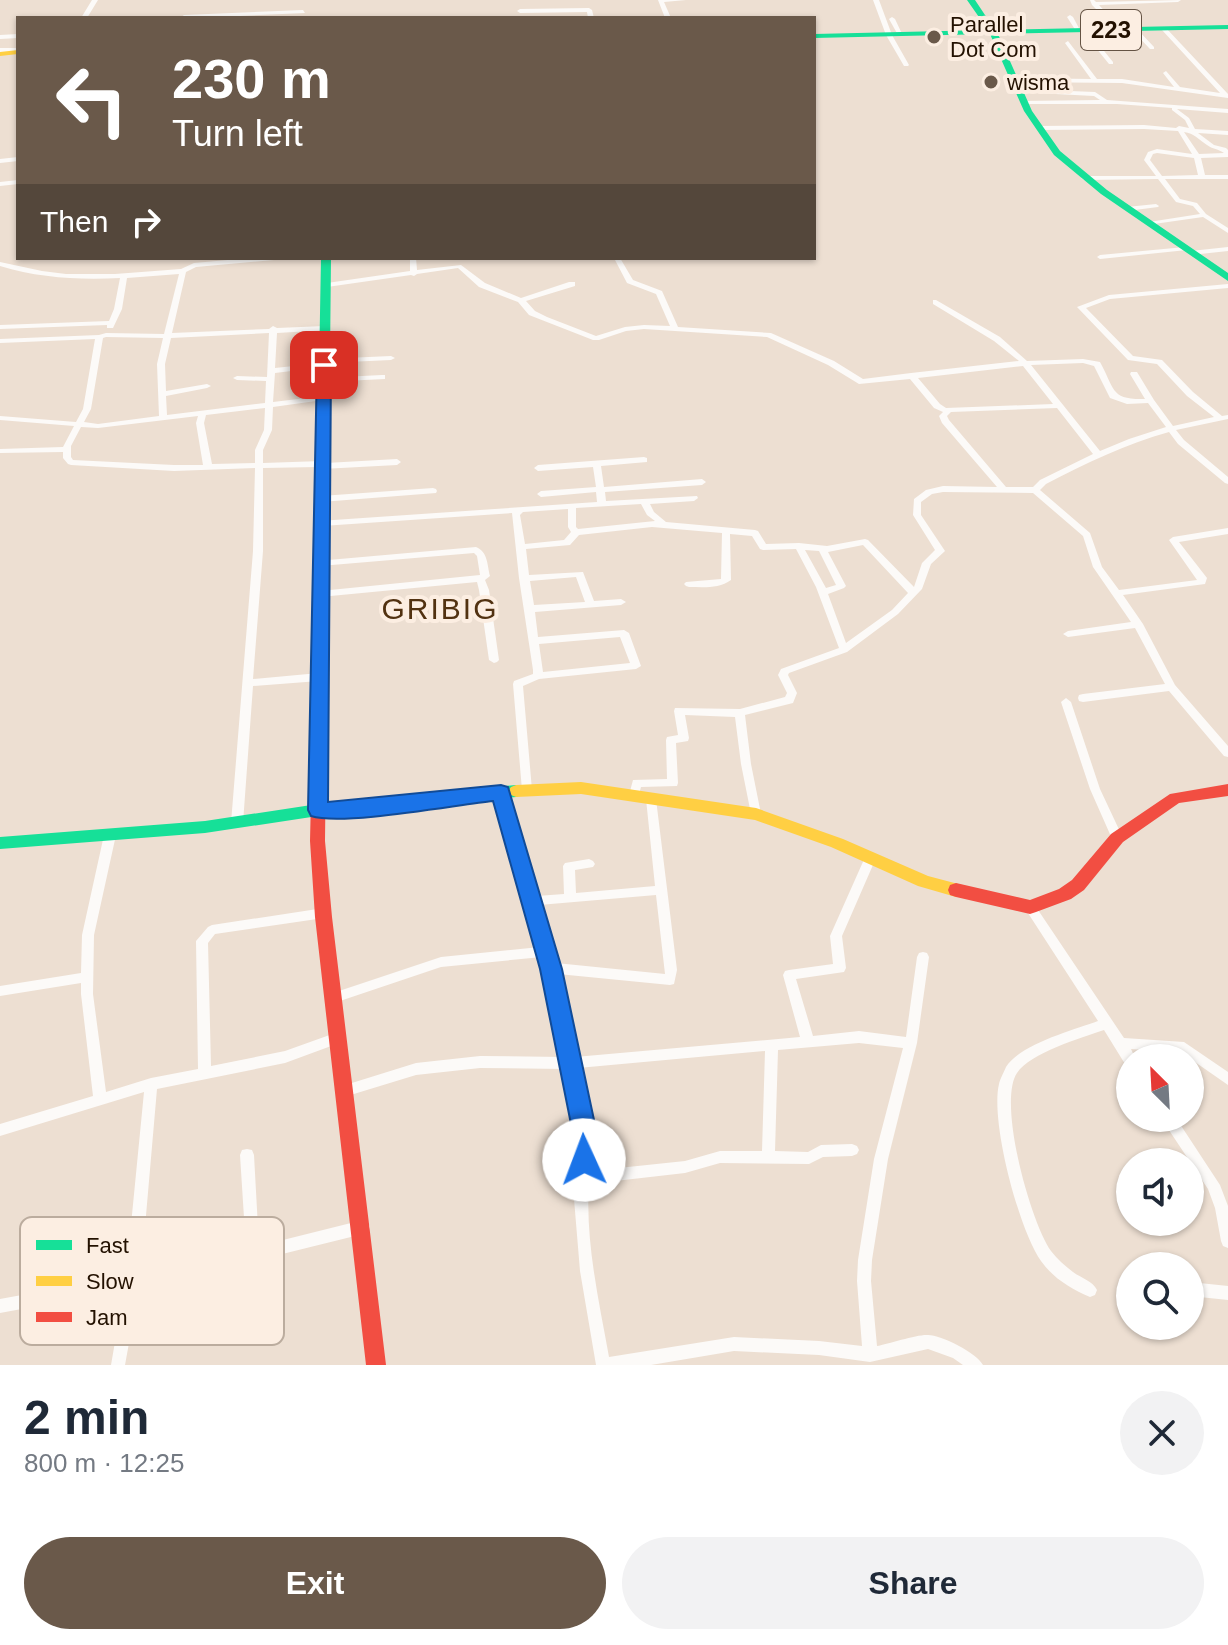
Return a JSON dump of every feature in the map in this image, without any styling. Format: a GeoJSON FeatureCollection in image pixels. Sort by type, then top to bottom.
{"type":"FeatureCollection","features":[{"type":"Feature","properties":{"kind":"street"},"geometry":{"type":"LineString","coordinates":[[244,16],[304,15],[301,0]]}},
{"type":"Feature","properties":{"kind":"street"},"geometry":{"type":"LineString","coordinates":[[586,0],[590,16]]}},
{"type":"Feature","properties":{"kind":"street"},"geometry":{"type":"LineString","coordinates":[[661,0],[683,0]]}},
{"type":"Feature","properties":{"kind":"street"},"geometry":{"type":"LineString","coordinates":[[876,0],[895,35],[906,65]]}},
{"type":"Feature","properties":{"kind":"street"},"geometry":{"type":"LineString","coordinates":[[971,0],[1039,128],[1063,160],[1127,209],[1228,278]]}},
{"type":"Feature","properties":{"kind":"street"},"geometry":{"type":"LineString","coordinates":[[1092,2],[1178,0]]}},
{"type":"Feature","properties":{"kind":"street"},"geometry":{"type":"LineString","coordinates":[[1092,2],[1119,30]]}},
{"type":"Feature","properties":{"kind":"street"},"geometry":{"type":"LineString","coordinates":[[520,11],[589,10]]}},
{"type":"Feature","properties":{"kind":"street"},"geometry":{"type":"LineString","coordinates":[[1070,17],[1111,63]]}},
{"type":"Feature","properties":{"kind":"street"},"geometry":{"type":"LineString","coordinates":[[892,19],[895,35]]}},
{"type":"Feature","properties":{"kind":"street","name":"223"},"geometry":{"type":"LineString","coordinates":[[816,36],[895,35],[985,26],[1082,31],[1228,27]]}},
{"type":"Feature","properties":{"kind":"street"},"geometry":{"type":"LineString","coordinates":[[1164,29],[1226,96]]}},
{"type":"Feature","properties":{"kind":"street"},"geometry":{"type":"LineString","coordinates":[[1135,30],[1152,48]]}},
{"type":"Feature","properties":{"kind":"street"},"geometry":{"type":"LineString","coordinates":[[1068,43],[1095,80]]}},
{"type":"Feature","properties":{"kind":"street"},"geometry":{"type":"LineString","coordinates":[[1166,73],[1177,87]]}},
{"type":"Feature","properties":{"kind":"street"},"geometry":{"type":"LineString","coordinates":[[1020,91],[1095,80],[1177,87],[1226,96]]}},
{"type":"Feature","properties":{"kind":"street"},"geometry":{"type":"LineString","coordinates":[[1020,91],[1174,109],[1228,111]]}},
{"type":"Feature","properties":{"kind":"street"},"geometry":{"type":"LineString","coordinates":[[1020,91],[1093,93],[1106,102]]}},
{"type":"Feature","properties":{"kind":"street"},"geometry":{"type":"LineString","coordinates":[[1174,109],[1187,119],[1191,129],[1212,146],[1225,149],[1228,154],[1197,156],[1170,151],[1150,153],[1147,160],[1163,177],[1178,201],[1195,204],[1204,215],[1228,231]]}},
{"type":"Feature","properties":{"kind":"street"},"geometry":{"type":"LineString","coordinates":[[1039,128],[1179,128],[1228,133]]}},
{"type":"Feature","properties":{"kind":"street"},"geometry":{"type":"LineString","coordinates":[[1179,128],[1197,156],[1202,177]]}},
{"type":"Feature","properties":{"kind":"street"},"geometry":{"type":"LineString","coordinates":[[1084,178],[1228,177]]}},
{"type":"Feature","properties":{"kind":"street"},"geometry":{"type":"LineString","coordinates":[[1127,209],[1156,206]]}},
{"type":"Feature","properties":{"kind":"street"},"geometry":{"type":"LineString","coordinates":[[1149,224],[1204,215]]}},
{"type":"Feature","properties":{"kind":"street"},"geometry":{"type":"LineString","coordinates":[[1100,257],[1228,249]]}},
{"type":"Feature","properties":{"kind":"street"},"geometry":{"type":"LineString","coordinates":[[0,264],[23,271],[124,276],[183,271],[194,265],[251,260]]}},
{"type":"Feature","properties":{"kind":"street"},"geometry":{"type":"LineString","coordinates":[[326,260],[318,850],[344,1091],[363,1227],[376,1365]]}},
{"type":"Feature","properties":{"kind":"street"},"geometry":{"type":"LineString","coordinates":[[413,260],[414,274]]}},
{"type":"Feature","properties":{"kind":"street"},"geometry":{"type":"LineString","coordinates":[[618,260],[630,281],[659,293],[674,327]]}},
{"type":"Feature","properties":{"kind":"street"},"geometry":{"type":"LineString","coordinates":[[327,285],[459,266],[482,285],[521,300],[532,313],[596,338],[633,328],[674,327],[768,335],[831,363],[862,382],[1025,363],[1093,362],[1116,398],[1134,402],[1150,401]]}},
{"type":"Feature","properties":{"kind":"street"},"geometry":{"type":"LineString","coordinates":[[163,418],[161,364],[183,271]]}},
{"type":"Feature","properties":{"kind":"street"},"geometry":{"type":"LineString","coordinates":[[124,276],[112,323],[102,336],[87,409],[77,424],[67,449],[67,458],[80,464],[208,467],[397,462]]}},
{"type":"Feature","properties":{"kind":"street"},"geometry":{"type":"LineString","coordinates":[[521,300],[572,284]]}},
{"type":"Feature","properties":{"kind":"street"},"geometry":{"type":"LineString","coordinates":[[1224,417],[1197,401],[1159,362],[1131,358],[1081,307],[1109,297],[1228,286]]}},
{"type":"Feature","properties":{"kind":"street"},"geometry":{"type":"LineString","coordinates":[[936,302],[997,339],[1025,363],[1097,453]]}},
{"type":"Feature","properties":{"kind":"street"},"geometry":{"type":"LineString","coordinates":[[0,327],[112,323]]}},
{"type":"Feature","properties":{"kind":"street"},"geometry":{"type":"LineString","coordinates":[[237,823],[258,551],[259,450],[268,430],[273,328]]}},
{"type":"Feature","properties":{"kind":"street"},"geometry":{"type":"LineString","coordinates":[[0,341],[325,328]]}},
{"type":"Feature","properties":{"kind":"street"},"geometry":{"type":"LineString","coordinates":[[237,378],[391,358]]}},
{"type":"Feature","properties":{"kind":"street"},"geometry":{"type":"LineString","coordinates":[[324,369],[382,377]]}},
{"type":"Feature","properties":{"kind":"street"},"geometry":{"type":"LineString","coordinates":[[1134,374],[1169,429],[1196,456],[1228,481]]}},
{"type":"Feature","properties":{"kind":"street"},"geometry":{"type":"LineString","coordinates":[[911,375],[937,406],[948,411],[1057,406]]}},
{"type":"Feature","properties":{"kind":"street"},"geometry":{"type":"LineString","coordinates":[[164,394],[207,386]]}},
{"type":"Feature","properties":{"kind":"street"},"geometry":{"type":"LineString","coordinates":[[0,418],[98,426],[323,398]]}},
{"type":"Feature","properties":{"kind":"street"},"geometry":{"type":"LineString","coordinates":[[948,411],[943,416],[945,421],[1002,488]]}},
{"type":"Feature","properties":{"kind":"street"},"geometry":{"type":"LineString","coordinates":[[203,412],[200,423],[208,467]]}},
{"type":"Feature","properties":{"kind":"street"},"geometry":{"type":"LineString","coordinates":[[1035,490],[1043,482],[1097,453],[1169,429],[1224,417]]}},
{"type":"Feature","properties":{"kind":"street"},"geometry":{"type":"LineString","coordinates":[[0,451],[67,449]]}},
{"type":"Feature","properties":{"kind":"street"},"geometry":{"type":"LineString","coordinates":[[538,468],[644,460]]}},
{"type":"Feature","properties":{"kind":"street"},"geometry":{"type":"LineString","coordinates":[[597,464],[602,504]]}},
{"type":"Feature","properties":{"kind":"street"},"geometry":{"type":"LineString","coordinates":[[541,494],[702,482]]}},
{"type":"Feature","properties":{"kind":"street"},"geometry":{"type":"LineString","coordinates":[[634,795],[637,783],[673,783],[671,740],[684,738],[685,734],[679,711],[740,713],[789,700],[792,693],[783,675],[785,671],[844,650],[895,612],[919,587],[927,563],[940,551],[917,515],[917,501],[929,492],[943,489],[1035,490],[1087,535],[1098,567],[1138,624],[1171,687],[1228,753]]}},
{"type":"Feature","properties":{"kind":"street"},"geometry":{"type":"LineString","coordinates":[[321,499],[433,491]]}},
{"type":"Feature","properties":{"kind":"street"},"geometry":{"type":"LineString","coordinates":[[322,523],[694,498]]}},
{"type":"Feature","properties":{"kind":"street"},"geometry":{"type":"LineString","coordinates":[[644,501],[650,513],[663,524]]}},
{"type":"Feature","properties":{"kind":"street"},"geometry":{"type":"LineString","coordinates":[[572,506],[572,527],[576,532]]}},
{"type":"Feature","properties":{"kind":"street"},"geometry":{"type":"LineString","coordinates":[[520,510],[516,514],[538,676]]}},
{"type":"Feature","properties":{"kind":"street"},"geometry":{"type":"LineString","coordinates":[[520,547],[567,543],[576,532],[663,524],[755,533],[763,547],[822,548],[862,541],[868,543],[914,593]]}},
{"type":"Feature","properties":{"kind":"street"},"geometry":{"type":"LineString","coordinates":[[689,584],[726,580],[726,530]]}},
{"type":"Feature","properties":{"kind":"street"},"geometry":{"type":"LineString","coordinates":[[1118,593],[1202,582],[1173,540],[1228,531]]}},
{"type":"Feature","properties":{"kind":"street"},"geometry":{"type":"LineString","coordinates":[[799,546],[823,592],[844,650]]}},
{"type":"Feature","properties":{"kind":"street"},"geometry":{"type":"LineString","coordinates":[[822,548],[841,586],[823,592]]}},
{"type":"Feature","properties":{"kind":"street"},"geometry":{"type":"LineString","coordinates":[[320,563],[476,550],[481,555],[485,576],[480,579],[320,594]]}},
{"type":"Feature","properties":{"kind":"street"},"geometry":{"type":"LineString","coordinates":[[524,578],[580,574],[590,604]]}},
{"type":"Feature","properties":{"kind":"street"},"geometry":{"type":"LineString","coordinates":[[480,579],[494,660]]}},
{"type":"Feature","properties":{"kind":"street"},"geometry":{"type":"LineString","coordinates":[[529,609],[621,602]]}},
{"type":"Feature","properties":{"kind":"street"},"geometry":{"type":"LineString","coordinates":[[1068,634],[1138,624]]}},
{"type":"Feature","properties":{"kind":"street"},"geometry":{"type":"LineString","coordinates":[[527,790],[517,691],[522,680],[636,666],[624,633],[534,641]]}},
{"type":"Feature","properties":{"kind":"street"},"geometry":{"type":"LineString","coordinates":[[247,683],[319,677]]}},
{"type":"Feature","properties":{"kind":"street"},"geometry":{"type":"LineString","coordinates":[[1083,698],[1171,687]]}},
{"type":"Feature","properties":{"kind":"street"},"geometry":{"type":"LineString","coordinates":[[1066,702],[1095,789],[1117,838]]}},
{"type":"Feature","properties":{"kind":"street"},"geometry":{"type":"LineString","coordinates":[[740,713],[756,814]]}},
{"type":"Feature","properties":{"kind":"street"},"geometry":{"type":"LineString","coordinates":[[0,843],[237,823],[318,810],[354,809],[527,790],[581,788],[756,814],[924,881],[1030,907],[1065,894],[1078,885],[1117,838],[1175,798],[1228,790]]}},
{"type":"Feature","properties":{"kind":"street"},"geometry":{"type":"LineString","coordinates":[[501,793],[547,951],[585,1134],[581,1178],[587,1271],[605,1365],[734,1344],[819,1348],[870,1355],[928,1342],[957,1352],[976,1365]]}},
{"type":"Feature","properties":{"kind":"street"},"geometry":{"type":"LineString","coordinates":[[551,968],[670,980],[651,799]]}},
{"type":"Feature","properties":{"kind":"street"},"geometry":{"type":"LineString","coordinates":[[100,1099],[87,977],[88,935],[110,835]]}},
{"type":"Feature","properties":{"kind":"street"},"geometry":{"type":"LineString","coordinates":[[808,1041],[789,975],[840,968],[836,936],[870,858]]}},
{"type":"Feature","properties":{"kind":"street"},"geometry":{"type":"LineString","coordinates":[[570,899],[569,866],[589,864]]}},
{"type":"Feature","properties":{"kind":"street"},"geometry":{"type":"LineString","coordinates":[[533,901],[662,890]]}},
{"type":"Feature","properties":{"kind":"street"},"geometry":{"type":"LineString","coordinates":[[1030,907],[1120,1043],[1184,1048],[1228,1079]]}},
{"type":"Feature","properties":{"kind":"street"},"geometry":{"type":"LineString","coordinates":[[205,1073],[202,941],[212,930],[324,913]]}},
{"type":"Feature","properties":{"kind":"street"},"geometry":{"type":"LineString","coordinates":[[334,998],[441,962],[547,951]]}},
{"type":"Feature","properties":{"kind":"street"},"geometry":{"type":"LineString","coordinates":[[870,1355],[865,1260],[881,1159],[911,1043],[923,957]]}},
{"type":"Feature","properties":{"kind":"street"},"geometry":{"type":"LineString","coordinates":[[0,991],[87,977]]}},
{"type":"Feature","properties":{"kind":"street"},"geometry":{"type":"LineString","coordinates":[[1090,1290],[1061,1271],[1041,1248],[1012,1164],[1005,1131],[1004,1097],[1006,1076],[1014,1065],[1028,1055],[1105,1024]]}},
{"type":"Feature","properties":{"kind":"street"},"geometry":{"type":"LineString","coordinates":[[344,1091],[416,1069],[480,1062],[568,1063],[859,1037],[911,1043]]}},
{"type":"Feature","properties":{"kind":"street"},"geometry":{"type":"LineString","coordinates":[[0,1130],[151,1084],[285,1057],[338,1038]]}},
{"type":"Feature","properties":{"kind":"street"},"geometry":{"type":"LineString","coordinates":[[768,1158],[772,1045]]}},
{"type":"Feature","properties":{"kind":"street"},"geometry":{"type":"LineString","coordinates":[[139,1217],[151,1084]]}},
{"type":"Feature","properties":{"kind":"street"},"geometry":{"type":"LineString","coordinates":[[1177,1132],[1213,1185],[1228,1241]]}},
{"type":"Feature","properties":{"kind":"street"},"geometry":{"type":"LineString","coordinates":[[581,1178],[685,1167],[720,1157],[809,1158],[821,1151],[852,1150]]}},
{"type":"Feature","properties":{"kind":"street"},"geometry":{"type":"LineString","coordinates":[[247,1155],[251,1217]]}},
{"type":"Feature","properties":{"kind":"street"},"geometry":{"type":"LineString","coordinates":[[284,1247],[363,1227]]}},
{"type":"Feature","properties":{"kind":"street"},"geometry":{"type":"LineString","coordinates":[[1204,1290],[1228,1293]]}},
{"type":"Feature","properties":{"kind":"street"},"geometry":{"type":"LineString","coordinates":[[0,1306],[20,1302]]}},
{"type":"Feature","properties":{"kind":"street"},"geometry":{"type":"LineString","coordinates":[[118,1365],[122,1345]]}},
{"type":"Feature","properties":{"kind":"traffic: fast"},"geometry":{"type":"LineString","coordinates":[[971,0],[994,34],[1028,111],[1057,153],[1104,192],[1228,278]]}},
{"type":"Feature","properties":{"kind":"traffic: fast"},"geometry":{"type":"LineString","coordinates":[[816,36],[1228,27]]}},
{"type":"Feature","properties":{"kind":"traffic: fast"},"geometry":{"type":"LineString","coordinates":[[319,756],[326,260]]}},
{"type":"Feature","properties":{"kind":"traffic: fast"},"geometry":{"type":"LineString","coordinates":[[0,843],[205,827],[318,810],[516,791]]}},
{"type":"Feature","properties":{"kind":"traffic: slow"},"geometry":{"type":"LineString","coordinates":[[0,54],[16,52]]}},
{"type":"Feature","properties":{"kind":"traffic: slow"},"geometry":{"type":"LineString","coordinates":[[516,791],[581,788],[756,814],[837,843],[924,881],[956,890]]}},
{"type":"Feature","properties":{"kind":"traffic: jam"},"geometry":{"type":"LineString","coordinates":[[319,756],[317,841],[324,917],[376,1365]]}},
{"type":"Feature","properties":{"kind":"traffic: jam"},"geometry":{"type":"LineString","coordinates":[[956,890],[1030,907],[1065,894],[1078,885],[1117,838],[1175,798],[1228,790]]}},
{"type":"Feature","properties":{"kind":"place","name":"Parallel Dot Com"},"geometry":{"type":"Point","coordinates":[934,37]}},
{"type":"Feature","properties":{"kind":"place","name":"wisma"},"geometry":{"type":"Point","coordinates":[991,82]}},
{"type":"Feature","properties":{"kind":"district","name":"GRIBIG"},"geometry":{"type":"Point","coordinates":[440,609]}},
{"type":"Feature","properties":{"kind":"route"},"geometry":{"type":"LineString","coordinates":[[324,365],[318,810],[501,793],[547,951],[585,1134],[584,1160]]}}]}
